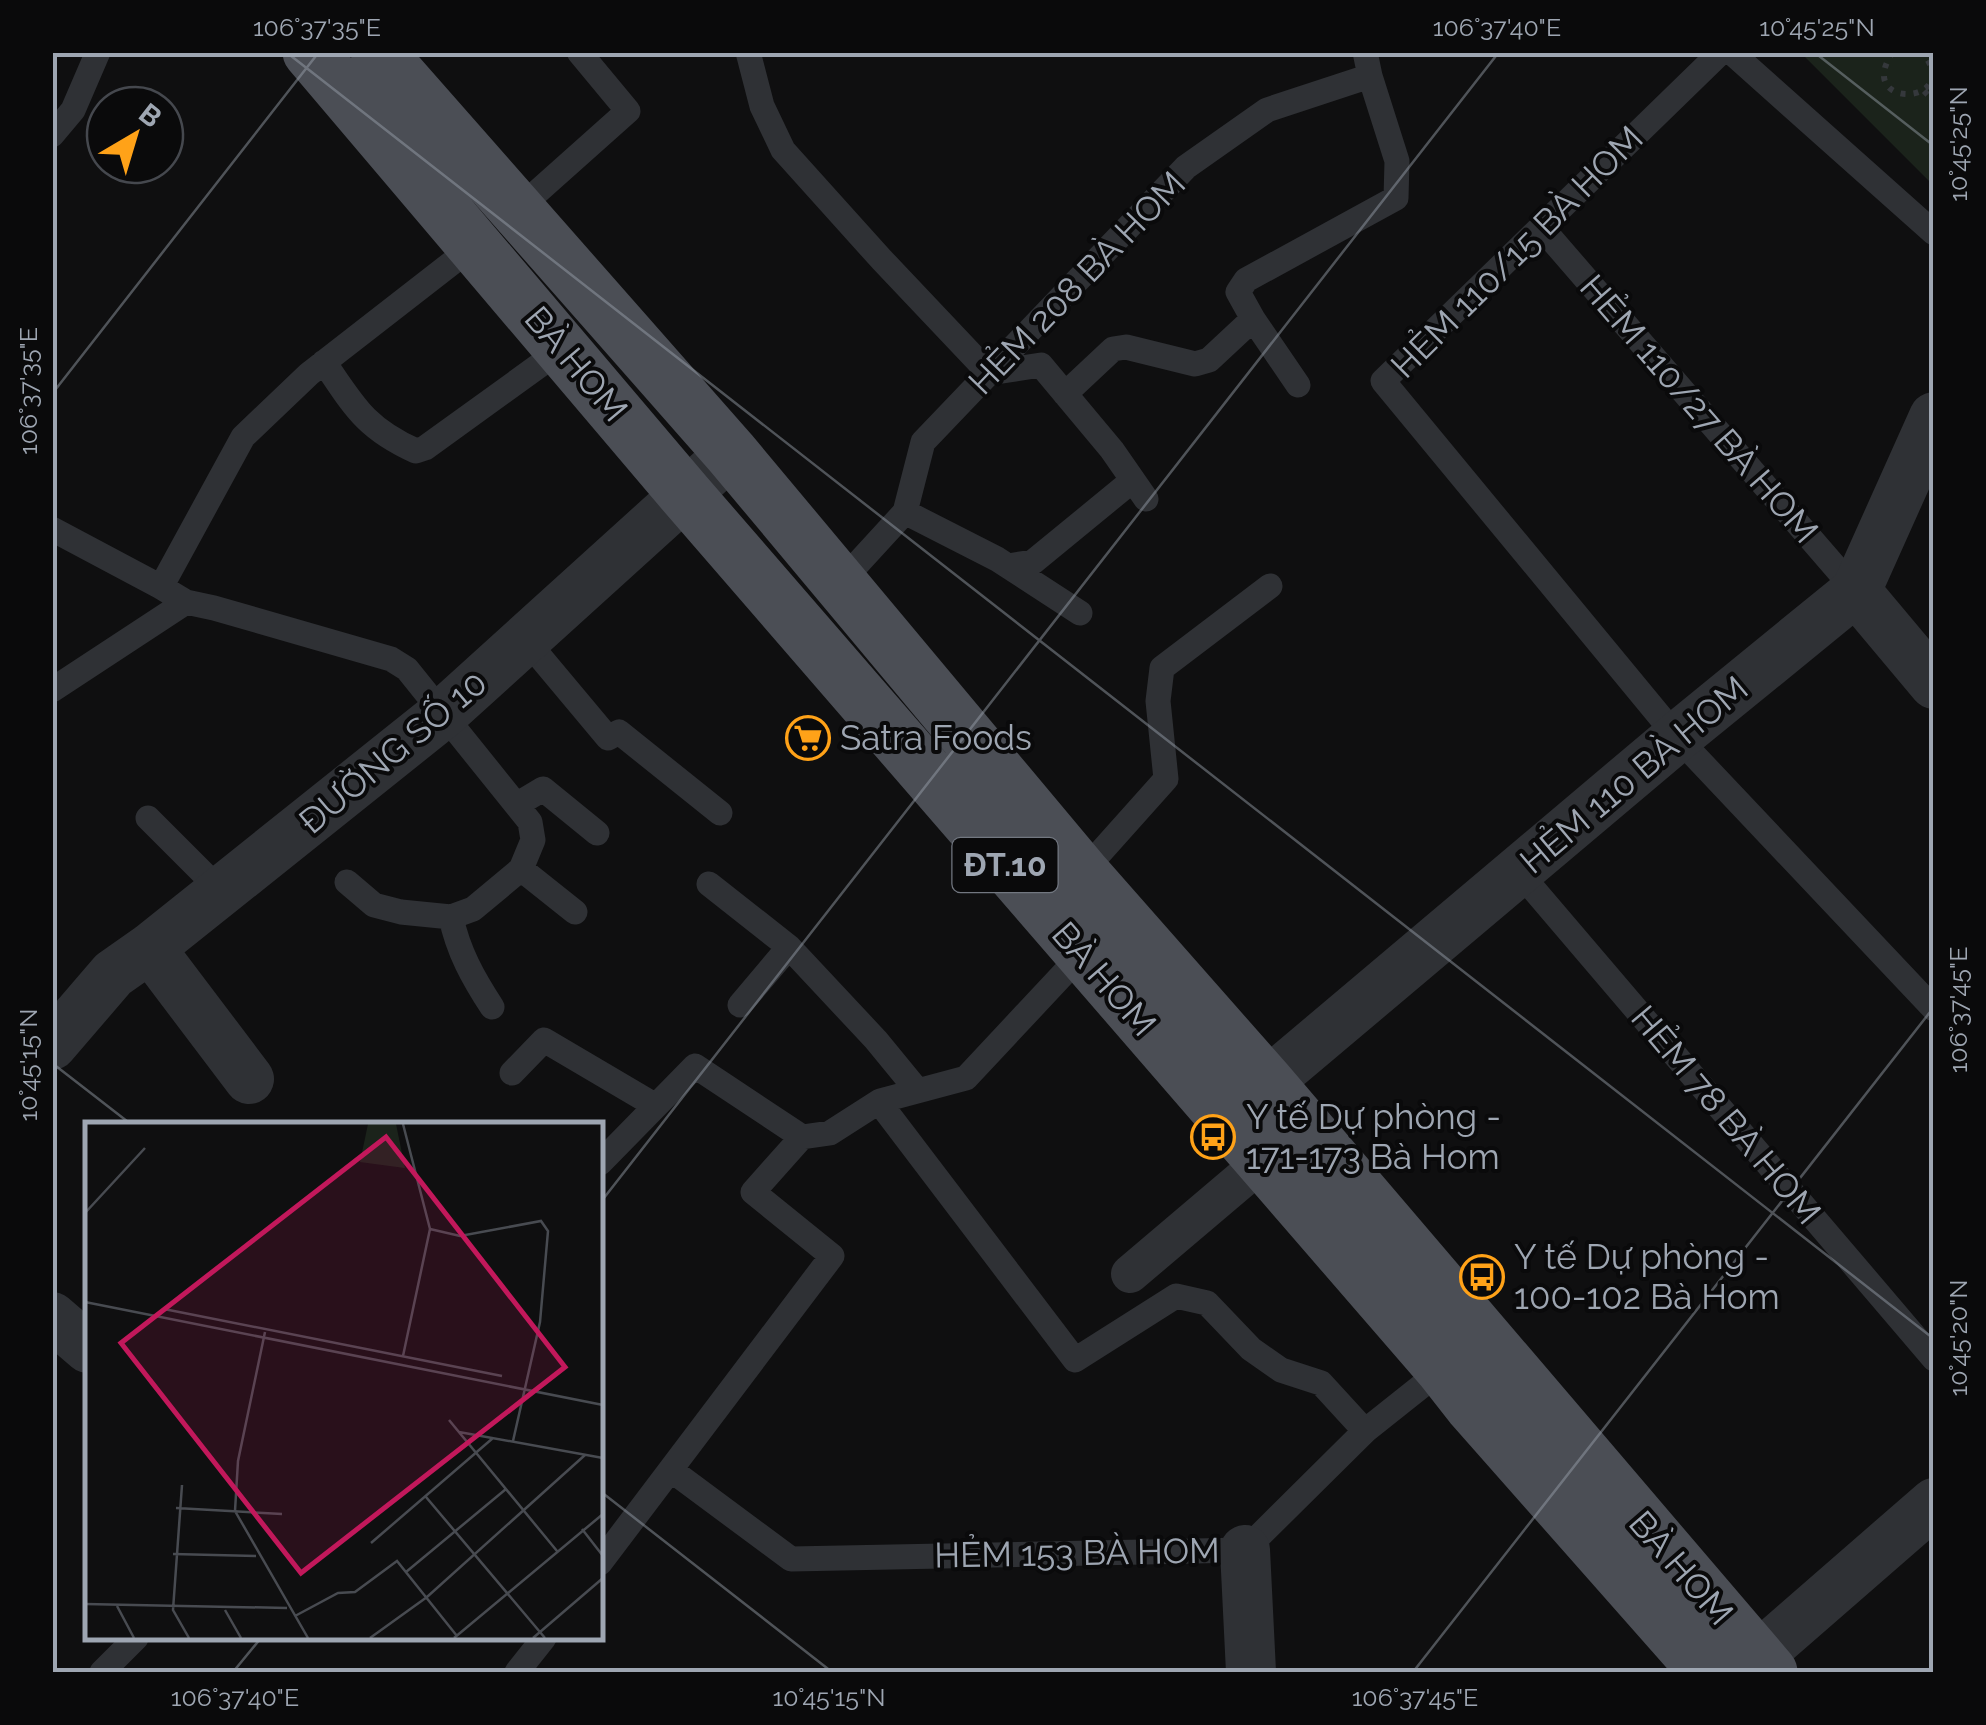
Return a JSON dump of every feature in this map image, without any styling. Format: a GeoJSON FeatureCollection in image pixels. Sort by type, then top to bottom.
{"type":"FeatureCollection","features":[{"type":"Feature","properties":{"kind":"main road","name":"BÀ HOM"},"geometry":{"type":"LineString","coordinates":[[310,52],[686,495],[1472,1406],[1744,1669]]}},
{"type":"Feature","properties":{"kind":"main road","name":"BÀ HOM"},"geometry":{"type":"LineString","coordinates":[[378,52],[731,454],[1082,873],[1268,1083],[1744,1669]]}},
{"type":"Feature","properties":{"kind":"street","name":"HẺM 110 BÀ HOM"},"geometry":{"type":"LineString","coordinates":[[1268,1083],[1856,591],[1934,417]]}},
{"type":"Feature","properties":{"kind":"street","name":"ĐƯỜNG SỐ 10"},"geometry":{"type":"LineString","coordinates":[[52,1044],[114,974],[444,714],[731,454]]}},
{"type":"Feature","properties":{"kind":"street"},"geometry":{"type":"LineString","coordinates":[[1856,591],[1934,684]]}},
{"type":"Feature","properties":{"kind":"street"},"geometry":{"type":"LineString","coordinates":[[150,948],[249,1079]]}},
{"type":"Feature","properties":{"kind":"street"},"geometry":{"type":"LineString","coordinates":[[1130,1274],[1262,1162]]}},
{"type":"Feature","properties":{"kind":"street"},"geometry":{"type":"LineString","coordinates":[[52,1318],[85,1346]]}},
{"type":"Feature","properties":{"kind":"street"},"geometry":{"type":"LineString","coordinates":[[1744,1669],[1934,1503]]}},
{"type":"Feature","properties":{"kind":"street"},"geometry":{"type":"LineString","coordinates":[[1245,1550],[1260,1662]]}},
{"type":"Feature","properties":{"kind":"lane"},"geometry":{"type":"LineString","coordinates":[[52,136],[63,103],[98,52]]}},
{"type":"Feature","properties":{"kind":"lane"},"geometry":{"type":"LineString","coordinates":[[517,210],[628,110],[579,52]]}},
{"type":"Feature","properties":{"kind":"lane"},"geometry":{"type":"LineString","coordinates":[[748,52],[762,106],[783,150],[989,373],[1042,364],[1140,490],[1033,562],[1008,566]]}},
{"type":"Feature","properties":{"kind":"lane","name":"HẺM 110/15 BÀ HOM"},"geometry":{"type":"LineString","coordinates":[[1678,737],[1383,381],[1721,52]]}},
{"type":"Feature","properties":{"kind":"lane"},"geometry":{"type":"LineString","coordinates":[[1731,52],[1934,233]]}},
{"type":"Feature","properties":{"kind":"lane"},"geometry":{"type":"LineString","coordinates":[[1298,386],[1238,292],[1246,280],[1396,198],[1397,160],[1368,64]]}},
{"type":"Feature","properties":{"kind":"lane","name":"HẺM 208 BÀ HOM"},"geometry":{"type":"LineString","coordinates":[[840,584],[905,512],[923,442],[1186,168],[1266,110],[1368,64]]}},
{"type":"Feature","properties":{"kind":"lane","name":"HẺM 110/27 BÀ HOM"},"geometry":{"type":"LineString","coordinates":[[1542,227],[1856,591]]}},
{"type":"Feature","properties":{"kind":"lane"},"geometry":{"type":"LineString","coordinates":[[161,587],[243,437],[324,362],[475,245]]}},
{"type":"Feature","properties":{"kind":"lane"},"geometry":{"type":"LineString","coordinates":[[1066,394],[1113,349],[1126,346],[1195,364],[1209,360],[1253,319]]}},
{"type":"Feature","properties":{"kind":"lane"},"geometry":{"type":"LineString","coordinates":[[324,362],[362,417],[391,440],[416,451],[562,349]]}},
{"type":"Feature","properties":{"kind":"lane"},"geometry":{"type":"LineString","coordinates":[[905,512],[1008,566],[1080,612]]}},
{"type":"Feature","properties":{"kind":"lane"},"geometry":{"type":"LineString","coordinates":[[52,530],[186,602],[390,660],[407,669],[530,822],[534,840],[520,869],[473,910],[452,918],[374,905],[346,882]]}},
{"type":"Feature","properties":{"kind":"lane"},"geometry":{"type":"LineString","coordinates":[[1082,873],[1166,779],[1158,701],[1162,668],[1270,586]]}},
{"type":"Feature","properties":{"kind":"lane"},"geometry":{"type":"LineString","coordinates":[[52,690],[186,602]]}},
{"type":"Feature","properties":{"kind":"lane"},"geometry":{"type":"LineString","coordinates":[[526,640],[608,738],[619,732],[720,813]]}},
{"type":"Feature","properties":{"kind":"lane"},"geometry":{"type":"LineString","coordinates":[[1678,737],[1934,1009]]}},
{"type":"Feature","properties":{"kind":"lane"},"geometry":{"type":"LineString","coordinates":[[518,804],[543,789],[597,833]]}},
{"type":"Feature","properties":{"kind":"lane"},"geometry":{"type":"LineString","coordinates":[[148,818],[221,892]]}},
{"type":"Feature","properties":{"kind":"lane"},"geometry":{"type":"LineString","coordinates":[[520,869],[575,912]]}},
{"type":"Feature","properties":{"kind":"lane","name":"HẺM 78 BÀ HOM"},"geometry":{"type":"LineString","coordinates":[[1519,872],[1934,1359]]}},
{"type":"Feature","properties":{"kind":"lane"},"geometry":{"type":"LineString","coordinates":[[709,884],[790,947],[917,1090]]}},
{"type":"Feature","properties":{"kind":"lane"},"geometry":{"type":"LineString","coordinates":[[452,918],[456,941],[492,1007]]}},
{"type":"Feature","properties":{"kind":"lane"},"geometry":{"type":"LineString","coordinates":[[740,1005],[790,947]]}},
{"type":"Feature","properties":{"kind":"lane"},"geometry":{"type":"LineString","coordinates":[[602,1560],[832,1256],[753,1192],[802,1137],[830,1133],[880,1102],[966,1078],[1082,954]]}},
{"type":"Feature","properties":{"kind":"lane"},"geometry":{"type":"LineString","coordinates":[[512,1073],[544,1040],[656,1106]]}},
{"type":"Feature","properties":{"kind":"lane"},"geometry":{"type":"LineString","coordinates":[[602,1161],[695,1066],[802,1137]]}},
{"type":"Feature","properties":{"kind":"lane"},"geometry":{"type":"LineString","coordinates":[[880,1102],[1075,1360],[1176,1296],[1207,1303],[1251,1349],[1281,1370],[1321,1383],[1365,1431]]}},
{"type":"Feature","properties":{"kind":"lane","name":"HẺM 153 BÀ HOM"},"geometry":{"type":"LineString","coordinates":[[671,1470],[790,1559],[1245,1550],[1365,1431],[1443,1369]]}},
{"type":"Feature","properties":{"kind":"lane"},"geometry":{"type":"LineString","coordinates":[[102,1672],[134,1640]]}},
{"type":"Feature","properties":{"kind":"lane"},"geometry":{"type":"LineString","coordinates":[[517,1672],[542,1640]]}},
{"type":"Feature","properties":{"kind":"path"},"geometry":{"type":"LineString","coordinates":[[1893,53],[1884,66],[1885,81],[1895,93],[1910,96],[1924,91],[1932,78],[1931,63],[1922,52]]}},
{"type":"Feature","properties":{"kind":"path"},"geometry":{"type":"LineString","coordinates":[[1924,91],[1934,101]]}},
{"type":"Feature","properties":{"kind":"shaded area"},"geometry":{"type":"Polygon","coordinates":[[[1801,53],[1933,53],[1933,185],[1801,53]]]}},
{"type":"Feature","properties":{"kind":"place","name":"Satra Foods"},"geometry":{"type":"Point","coordinates":[808,738]}},
{"type":"Feature","properties":{"kind":"place","name":"Y tế Dự phòng - 171-173 Bà Hom"},"geometry":{"type":"Point","coordinates":[1213,1137]}},
{"type":"Feature","properties":{"kind":"place","name":"Y tế Dự phòng - 100-102 Bà Hom"},"geometry":{"type":"Point","coordinates":[1482,1277]}}]}
